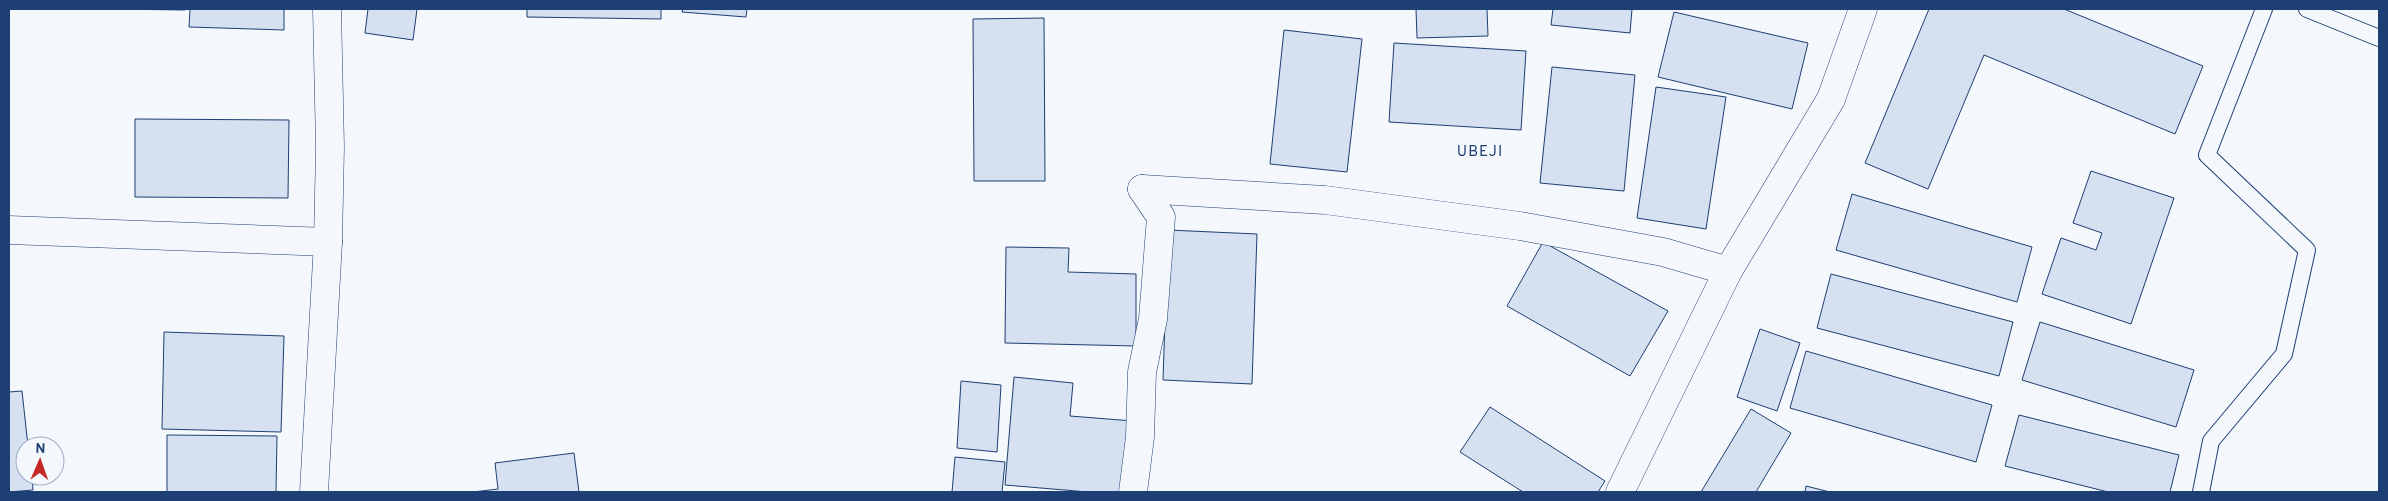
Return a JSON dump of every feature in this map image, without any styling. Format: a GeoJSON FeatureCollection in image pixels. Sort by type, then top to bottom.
{"type":"FeatureCollection","features":[{"type":"Feature","properties":{"kind":"street"},"geometry":{"type":"LineString","coordinates":[[314,492],[328,242],[330,147],[327,9]]}},
{"type":"Feature","properties":{"kind":"street"},"geometry":{"type":"LineString","coordinates":[[1620,492],[1728,271],[1831,99],[1864,9]]}},
{"type":"Feature","properties":{"kind":"street"},"geometry":{"type":"LineString","coordinates":[[1133,492],[1140,437],[1142,372],[1153,319],[1161,217],[1142,189],[1325,200],[1510,225],[1663,252],[1728,271]]}},
{"type":"Feature","properties":{"kind":"street"},"geometry":{"type":"LineString","coordinates":[[9,230],[328,242]]}},
{"type":"Feature","properties":{"kind":"lane"},"geometry":{"type":"LineString","coordinates":[[2200,492],[2211,441],[2284,354],[2307,250],[2207,155],[2264,9]]}},
{"type":"Feature","properties":{"kind":"lane"},"geometry":{"type":"LineString","coordinates":[[2307,9],[2379,38]]}},
{"type":"Feature","properties":{"kind":"building"},"geometry":{"type":"Polygon","coordinates":[[[113,9],[185,9],[185,10],[113,9]]]}},
{"type":"Feature","properties":{"kind":"building"},"geometry":{"type":"Polygon","coordinates":[[[190,9],[284,9],[284,30],[189,27],[190,9]]]}},
{"type":"Feature","properties":{"kind":"building"},"geometry":{"type":"Polygon","coordinates":[[[368,9],[417,9],[413,40],[365,33],[368,9]]]}},
{"type":"Feature","properties":{"kind":"building"},"geometry":{"type":"Polygon","coordinates":[[[527,9],[661,9],[661,19],[527,17],[527,9]]]}},
{"type":"Feature","properties":{"kind":"building"},"geometry":{"type":"Polygon","coordinates":[[[683,9],[747,9],[746,17],[682,12],[683,9]]]}},
{"type":"Feature","properties":{"kind":"building"},"geometry":{"type":"Polygon","coordinates":[[[1416,9],[1487,9],[1488,36],[1417,38],[1416,9]]]}},
{"type":"Feature","properties":{"kind":"building"},"geometry":{"type":"Polygon","coordinates":[[[1553,9],[1632,9],[1630,33],[1551,25],[1553,9]]]}},
{"type":"Feature","properties":{"kind":"building"},"geometry":{"type":"Polygon","coordinates":[[[1929,9],[2064,9],[2203,66],[2175,134],[1984,55],[1928,189],[1865,163],[1929,9]]]}},
{"type":"Feature","properties":{"kind":"building"},"geometry":{"type":"Polygon","coordinates":[[[1674,12],[1808,43],[1792,109],[1658,77],[1674,12]]]}},
{"type":"Feature","properties":{"kind":"building"},"geometry":{"type":"Polygon","coordinates":[[[1044,18],[1045,181],[974,181],[973,19],[1044,18]]]}},
{"type":"Feature","properties":{"kind":"building"},"geometry":{"type":"Polygon","coordinates":[[[1284,30],[1362,39],[1347,172],[1270,164],[1284,30]]]}},
{"type":"Feature","properties":{"kind":"building"},"geometry":{"type":"Polygon","coordinates":[[[1394,43],[1526,51],[1521,130],[1389,122],[1394,43]]]}},
{"type":"Feature","properties":{"kind":"building"},"geometry":{"type":"Polygon","coordinates":[[[1552,67],[1635,75],[1624,191],[1540,183],[1552,67]]]}},
{"type":"Feature","properties":{"kind":"building"},"geometry":{"type":"Polygon","coordinates":[[[1656,87],[1726,97],[1706,229],[1637,218],[1656,87]]]}},
{"type":"Feature","properties":{"kind":"building"},"geometry":{"type":"Polygon","coordinates":[[[135,119],[289,120],[288,198],[135,197],[135,119]]]}},
{"type":"Feature","properties":{"kind":"building"},"geometry":{"type":"Polygon","coordinates":[[[2091,171],[2174,198],[2131,324],[2042,294],[2061,238],[2096,250],[2102,233],[2073,223],[2091,171]]]}},
{"type":"Feature","properties":{"kind":"building"},"geometry":{"type":"Polygon","coordinates":[[[1852,194],[2032,247],[2017,302],[1836,250],[1852,194]]]}},
{"type":"Feature","properties":{"kind":"building"},"geometry":{"type":"Polygon","coordinates":[[[1168,230],[1257,234],[1252,384],[1163,380],[1168,230]]]}},
{"type":"Feature","properties":{"kind":"building"},"geometry":{"type":"Polygon","coordinates":[[[1543,242],[1668,311],[1630,376],[1507,306],[1543,242]]]}},
{"type":"Feature","properties":{"kind":"building"},"geometry":{"type":"Polygon","coordinates":[[[1006,247],[1069,248],[1068,272],[1136,274],[1136,346],[1005,343],[1006,247]]]}},
{"type":"Feature","properties":{"kind":"building"},"geometry":{"type":"Polygon","coordinates":[[[1831,274],[2013,322],[1999,376],[1817,328],[1831,274]]]}},
{"type":"Feature","properties":{"kind":"building"},"geometry":{"type":"Polygon","coordinates":[[[2040,322],[2194,370],[2176,427],[2022,380],[2040,322]]]}},
{"type":"Feature","properties":{"kind":"building"},"geometry":{"type":"Polygon","coordinates":[[[1760,329],[1800,343],[1777,411],[1737,397],[1760,329]]]}},
{"type":"Feature","properties":{"kind":"building"},"geometry":{"type":"Polygon","coordinates":[[[164,332],[284,336],[281,432],[162,429],[164,332]]]}},
{"type":"Feature","properties":{"kind":"building"},"geometry":{"type":"Polygon","coordinates":[[[1806,351],[1992,405],[1976,462],[1790,408],[1806,351]]]}},
{"type":"Feature","properties":{"kind":"building"},"geometry":{"type":"Polygon","coordinates":[[[1014,377],[1073,383],[1070,416],[1133,421],[1127,492],[1088,492],[1005,485],[1014,377]]]}},
{"type":"Feature","properties":{"kind":"building"},"geometry":{"type":"Polygon","coordinates":[[[961,381],[1001,385],[997,452],[957,448],[961,381]]]}},
{"type":"Feature","properties":{"kind":"building"},"geometry":{"type":"Polygon","coordinates":[[[22,391],[27,436],[15,436],[15,486],[33,486],[33,490],[9,492],[9,392],[22,391]]]}},
{"type":"Feature","properties":{"kind":"building"},"geometry":{"type":"Polygon","coordinates":[[[1490,407],[1605,481],[1598,492],[1523,492],[1460,452],[1490,407]]]}},
{"type":"Feature","properties":{"kind":"building"},"geometry":{"type":"Polygon","coordinates":[[[1751,409],[1791,433],[1756,492],[1701,492],[1751,409]]]}},
{"type":"Feature","properties":{"kind":"building"},"geometry":{"type":"Polygon","coordinates":[[[2019,415],[2179,455],[2170,492],[2108,492],[2005,466],[2019,415]]]}},
{"type":"Feature","properties":{"kind":"building"},"geometry":{"type":"Polygon","coordinates":[[[167,435],[277,436],[276,492],[167,492],[167,435]]]}},
{"type":"Feature","properties":{"kind":"building"},"geometry":{"type":"Polygon","coordinates":[[[574,453],[579,492],[473,492],[498,489],[495,463],[574,453]]]}},
{"type":"Feature","properties":{"kind":"building"},"geometry":{"type":"Polygon","coordinates":[[[955,457],[1005,462],[1002,492],[952,492],[955,457]]]}},
{"type":"Feature","properties":{"kind":"building"},"geometry":{"type":"Polygon","coordinates":[[[1806,486],[1830,492],[1805,492],[1806,486]]]}},
{"type":"Feature","properties":{"kind":"district","name":"UBEJI"},"geometry":{"type":"Point","coordinates":[1480,151]}}]}
